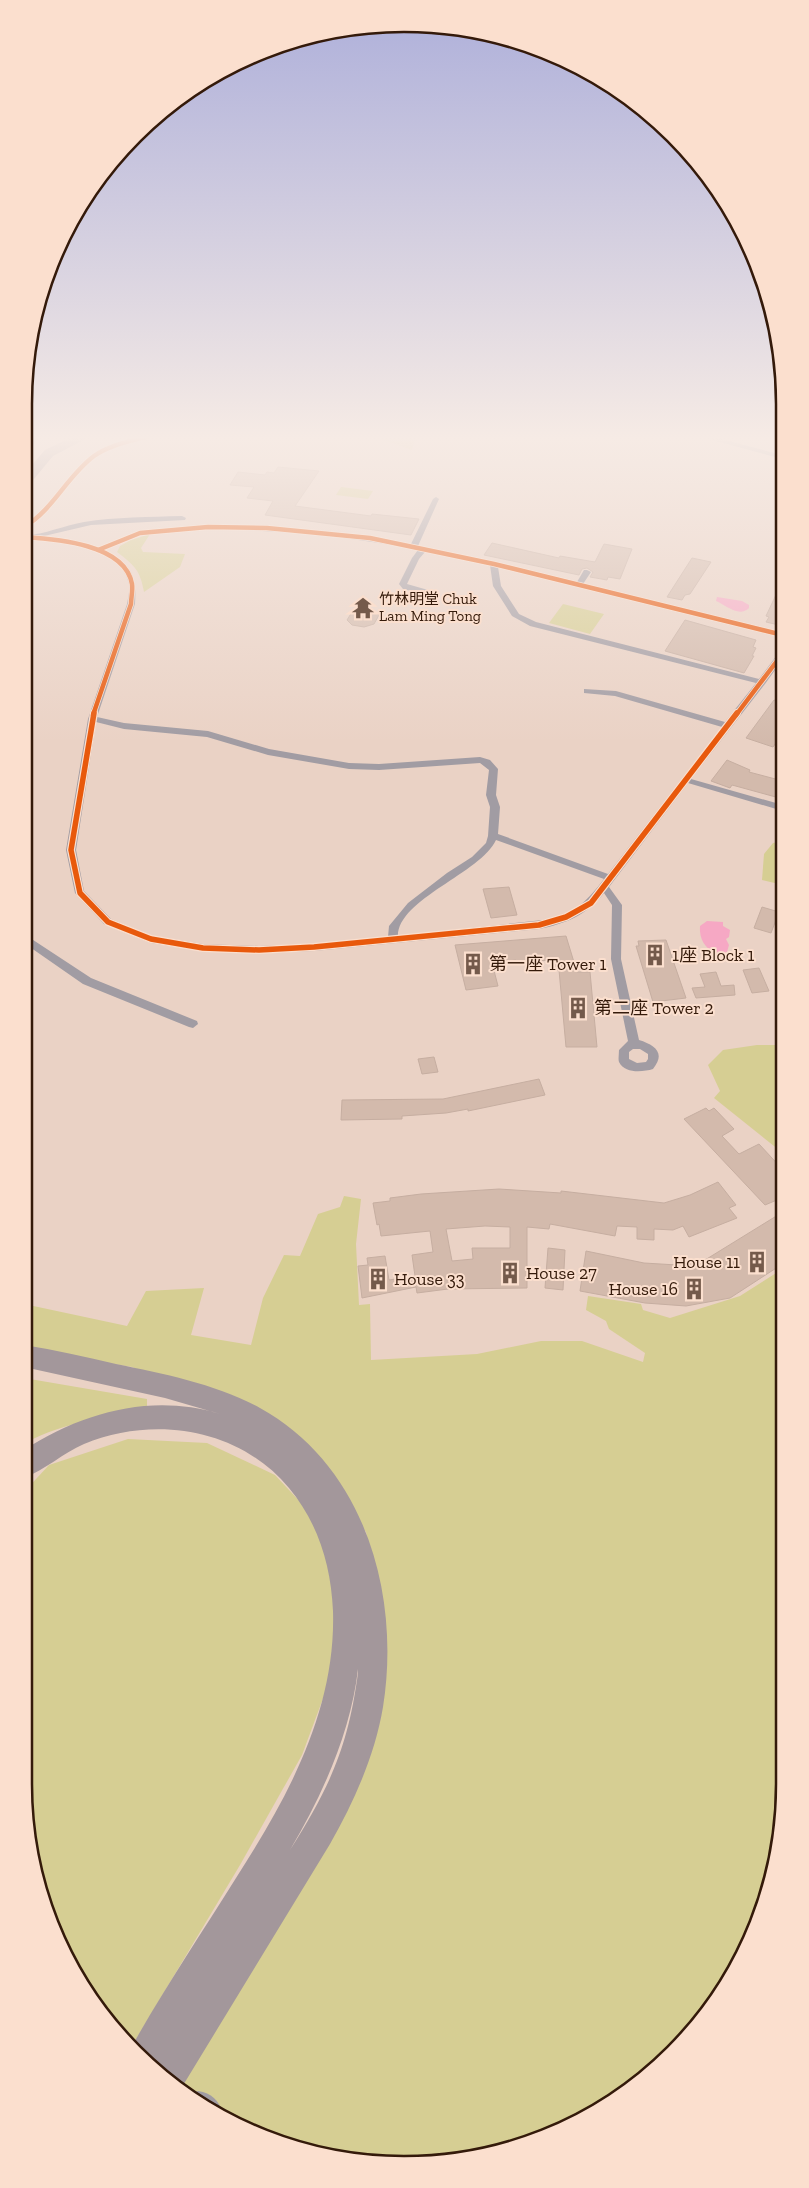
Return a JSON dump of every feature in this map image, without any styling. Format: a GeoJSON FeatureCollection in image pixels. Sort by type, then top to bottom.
{"type":"FeatureCollection","features":[{"type":"Feature","properties":{"kind":"highway"},"geometry":{"type":"LineString","coordinates":[[32,1358],[130,1378],[194,1394],[231,1406],[266,1425],[297,1450],[324,1481],[346,1517],[362,1558],[372,1604],[374,1653],[369,1704],[356,1756],[337,1799],[171,2073]]}},
{"type":"Feature","properties":{"kind":"highway"},"geometry":{"type":"LineString","coordinates":[[32,1460],[86,1431],[130,1418],[170,1416],[230,1430],[254,1441],[275,1455],[309,1492],[333,1537],[346,1582],[348,1637],[343,1671],[325,1738],[309,1780],[285,1828],[148,2053]]}},
{"type":"Feature","properties":{"kind":"street"},"geometry":{"type":"LineString","coordinates":[[98,550],[126,537]]}},
{"type":"Feature","properties":{"kind":"street"},"geometry":{"type":"LineString","coordinates":[[363,537],[424,548],[494,564],[776,633]]}},
{"type":"Feature","properties":{"kind":"street"},"geometry":{"type":"LineString","coordinates":[[414,546],[418,537]]}},
{"type":"Feature","properties":{"kind":"street"},"geometry":{"type":"LineString","coordinates":[[34,538],[78,544],[98,550],[114,558],[125,568],[132,579],[134,592],[92,719],[71,860],[76,886],[86,902],[100,916],[119,928],[143,937],[172,943],[218,948],[308,948],[550,923],[584,908],[591,903],[776,663]]}},
{"type":"Feature","properties":{"kind":"street"},"geometry":{"type":"LineString","coordinates":[[424,548],[416,558],[402,584],[406,587],[432,594]]}},
{"type":"Feature","properties":{"kind":"street"},"geometry":{"type":"LineString","coordinates":[[494,564],[497,586],[516,616],[533,624],[762,682]]}},
{"type":"Feature","properties":{"kind":"street"},"geometry":{"type":"LineString","coordinates":[[579,584],[586,572]]}},
{"type":"Feature","properties":{"kind":"street"},"geometry":{"type":"LineString","coordinates":[[587,691],[616,694],[728,726]]}},
{"type":"Feature","properties":{"kind":"street"},"geometry":{"type":"LineString","coordinates":[[92,719],[124,726],[208,734],[268,752],[349,766],[379,767],[480,760],[487,762],[494,769],[491,795],[495,807],[493,836],[489,846],[437,885],[400,918],[393,928],[393,940]]}},
{"type":"Feature","properties":{"kind":"street"},"geometry":{"type":"LineString","coordinates":[[686,780],[776,806]]}},
{"type":"Feature","properties":{"kind":"street"},"geometry":{"type":"LineString","coordinates":[[493,836],[610,878]]}},
{"type":"Feature","properties":{"kind":"street"},"geometry":{"type":"LineString","coordinates":[[603,887],[612,895],[617,905],[616,959],[634,1044]]}},
{"type":"Feature","properties":{"kind":"street"},"geometry":{"type":"LineString","coordinates":[[32,943],[87,981],[193,1024]]}},
{"type":"Feature","properties":{"kind":"shaded area"},"geometry":{"type":"Polygon","coordinates":[[[148,537],[141,548],[143,552],[185,554],[180,567],[144,592],[141,578],[136,569],[117,552],[120,546],[131,540],[148,537]]]}},
{"type":"Feature","properties":{"kind":"shaded area"},"geometry":{"type":"Polygon","coordinates":[[[717,597],[742,601],[749,605],[749,608],[741,612],[732,610],[716,601],[717,597]]]}},
{"type":"Feature","properties":{"kind":"shaded area"},"geometry":{"type":"Polygon","coordinates":[[[563,604],[604,614],[590,634],[549,623],[563,604]]]}},
{"type":"Feature","properties":{"kind":"shaded area"},"geometry":{"type":"Polygon","coordinates":[[[776,842],[776,883],[762,880],[764,854],[773,843],[776,842]]]}},
{"type":"Feature","properties":{"kind":"shaded area"},"geometry":{"type":"Polygon","coordinates":[[[707,921],[723,922],[723,926],[730,930],[729,937],[726,939],[729,945],[727,952],[717,954],[704,943],[700,926],[707,921]]]}},
{"type":"Feature","properties":{"kind":"shaded area"},"geometry":{"type":"Polygon","coordinates":[[[757,1045],[776,1045],[776,1148],[714,1098],[720,1091],[708,1065],[723,1050],[757,1045]]]}},
{"type":"Feature","properties":{"kind":"shaded area"},"geometry":{"type":"Polygon","coordinates":[[[344,1196],[361,1199],[356,1244],[359,1305],[370,1304],[371,1360],[477,1354],[541,1341],[582,1341],[643,1362],[645,1353],[609,1329],[606,1321],[586,1310],[588,1296],[641,1304],[643,1310],[670,1318],[740,1296],[776,1273],[776,1808],[764,1880],[748,1926],[727,1970],[700,2010],[668,2047],[631,2079],[590,2106],[524,2136],[477,2148],[429,2155],[380,2155],[308,2143],[285,2136],[240,2117],[218,2106],[178,2079],[298,1888],[386,1641],[366,1532],[326,1474],[267,1428],[132,1367],[32,1350],[32,1306],[127,1326],[146,1291],[204,1288],[191,1335],[251,1345],[263,1298],[284,1255],[300,1256],[318,1214],[340,1207],[344,1196]]]}},
{"type":"Feature","properties":{"kind":"shaded area"},"geometry":{"type":"Polygon","coordinates":[[[32,1379],[147,1399],[147,1408],[65,1427],[32,1440],[32,1379]]]}},
{"type":"Feature","properties":{"kind":"shaded area"},"geometry":{"type":"Polygon","coordinates":[[[128,1439],[207,1443],[275,1475],[319,1522],[336,1589],[334,1669],[302,1755],[240,1865],[135,2041],[109,2010],[95,1990],[71,1948],[52,1903],[45,1880],[36,1832],[32,1784],[32,1483],[49,1465],[128,1439]]]}},
{"type":"Feature","properties":{"kind":"building"},"geometry":{"type":"Polygon","coordinates":[[[492,543],[559,558],[560,556],[595,562],[604,544],[632,549],[620,579],[608,577],[607,580],[590,577],[593,572],[587,568],[582,569],[579,575],[484,555],[492,543]]]}},
{"type":"Feature","properties":{"kind":"building"},"geometry":{"type":"Polygon","coordinates":[[[692,558],[711,562],[690,594],[685,595],[682,600],[667,597],[692,558]]]}},
{"type":"Feature","properties":{"kind":"building"},"geometry":{"type":"Polygon","coordinates":[[[776,595],[776,624],[766,622],[769,617],[766,616],[776,595]]]}},
{"type":"Feature","properties":{"kind":"building"},"geometry":{"type":"Polygon","coordinates":[[[361,609],[374,611],[379,615],[374,624],[364,627],[352,625],[347,620],[352,612],[361,609]]]}},
{"type":"Feature","properties":{"kind":"building"},"geometry":{"type":"Polygon","coordinates":[[[685,620],[756,640],[753,647],[756,648],[752,656],[754,656],[744,673],[665,651],[685,620]]]}},
{"type":"Feature","properties":{"kind":"building"},"geometry":{"type":"Polygon","coordinates":[[[774,700],[776,700],[776,743],[773,747],[746,738],[774,700]]]}},
{"type":"Feature","properties":{"kind":"building"},"geometry":{"type":"Polygon","coordinates":[[[727,760],[750,770],[749,772],[776,779],[776,797],[732,785],[730,788],[711,781],[727,760]]]}},
{"type":"Feature","properties":{"kind":"building"},"geometry":{"type":"Polygon","coordinates":[[[509,887],[517,915],[491,918],[483,889],[509,887]]]}},
{"type":"Feature","properties":{"kind":"building"},"geometry":{"type":"Polygon","coordinates":[[[762,907],[776,911],[776,920],[771,933],[754,928],[762,907]]]}},
{"type":"Feature","properties":{"kind":"building"},"geometry":{"type":"Polygon","coordinates":[[[566,936],[577,972],[590,972],[597,1047],[566,1047],[559,970],[553,971],[550,960],[517,963],[516,960],[492,963],[498,986],[466,990],[455,945],[566,936]]]}},
{"type":"Feature","properties":{"kind":"building"},"geometry":{"type":"Polygon","coordinates":[[[666,940],[686,998],[653,1002],[636,946],[639,946],[638,941],[666,940]]]}},
{"type":"Feature","properties":{"kind":"building"},"geometry":{"type":"Polygon","coordinates":[[[759,968],[769,991],[752,993],[743,970],[759,968]]]}},
{"type":"Feature","properties":{"kind":"building"},"geometry":{"type":"Polygon","coordinates":[[[716,972],[721,986],[734,985],[735,995],[696,998],[692,988],[705,987],[700,974],[716,972]]]}},
{"type":"Feature","properties":{"kind":"building"},"geometry":{"type":"Polygon","coordinates":[[[434,1057],[438,1072],[422,1074],[418,1059],[434,1057]]]}},
{"type":"Feature","properties":{"kind":"building"},"geometry":{"type":"Polygon","coordinates":[[[539,1079],[545,1095],[468,1111],[468,1109],[446,1113],[402,1116],[402,1119],[341,1120],[342,1100],[443,1099],[539,1079]]]}},
{"type":"Feature","properties":{"kind":"building"},"geometry":{"type":"Polygon","coordinates":[[[706,1108],[709,1111],[714,1108],[734,1129],[722,1136],[739,1154],[759,1144],[776,1162],[776,1200],[765,1205],[684,1119],[706,1108]]]}},
{"type":"Feature","properties":{"kind":"building"},"geometry":{"type":"Polygon","coordinates":[[[718,1182],[736,1205],[729,1208],[737,1218],[689,1237],[683,1226],[673,1230],[654,1229],[654,1240],[637,1239],[637,1227],[617,1226],[615,1236],[550,1224],[549,1229],[527,1227],[527,1288],[448,1289],[417,1293],[416,1287],[362,1298],[358,1266],[368,1265],[367,1258],[385,1256],[389,1280],[415,1276],[412,1255],[433,1252],[430,1231],[381,1236],[373,1203],[390,1201],[390,1198],[421,1194],[499,1189],[561,1193],[561,1191],[664,1203],[690,1195],[718,1182]],[[485,1226],[446,1229],[452,1261],[473,1259],[472,1248],[510,1248],[510,1227],[485,1226]]]}},
{"type":"Feature","properties":{"kind":"building"},"geometry":{"type":"Polygon","coordinates":[[[776,1216],[776,1268],[730,1298],[686,1306],[645,1303],[580,1291],[586,1251],[644,1263],[677,1265],[705,1260],[776,1216]]]}},
{"type":"Feature","properties":{"kind":"building"},"geometry":{"type":"Polygon","coordinates":[[[548,1248],[565,1250],[563,1290],[545,1288],[548,1248]]]}},
{"type":"Feature","properties":{"kind":"cycle path"},"geometry":{"type":"LineString","coordinates":[[98,550],[130,537]]}},
{"type":"Feature","properties":{"kind":"cycle path"},"geometry":{"type":"LineString","coordinates":[[361,537],[494,564],[776,633]]}},
{"type":"Feature","properties":{"kind":"cycle path"},"geometry":{"type":"LineString","coordinates":[[32,538],[59,540],[98,550],[114,558],[126,570],[133,585],[131,604],[92,719],[71,850],[80,893],[108,922],[151,939],[203,948],[259,950],[363,943],[539,925],[560,920],[573,914],[591,903],[776,662]]}},
{"type":"Feature","properties":{"kind":"place","name":"竹林明堂 Chuk Lam Ming Tong"},"geometry":{"type":"Point","coordinates":[363,608]}},
{"type":"Feature","properties":{"kind":"place","name":"1座 Block 1"},"geometry":{"type":"Point","coordinates":[655,955]}},
{"type":"Feature","properties":{"kind":"place","name":"第一座 Tower 1"},"geometry":{"type":"Point","coordinates":[473,964]}},
{"type":"Feature","properties":{"kind":"place","name":"第二座 Tower 2"},"geometry":{"type":"Point","coordinates":[578,1008]}},
{"type":"Feature","properties":{"kind":"place","name":"House 11"},"geometry":{"type":"Point","coordinates":[757,1262]}},
{"type":"Feature","properties":{"kind":"place","name":"House 27"},"geometry":{"type":"Point","coordinates":[510,1273]}},
{"type":"Feature","properties":{"kind":"place","name":"House 33"},"geometry":{"type":"Point","coordinates":[378,1279]}},
{"type":"Feature","properties":{"kind":"place","name":"House 16"},"geometry":{"type":"Point","coordinates":[694,1289]}}]}
